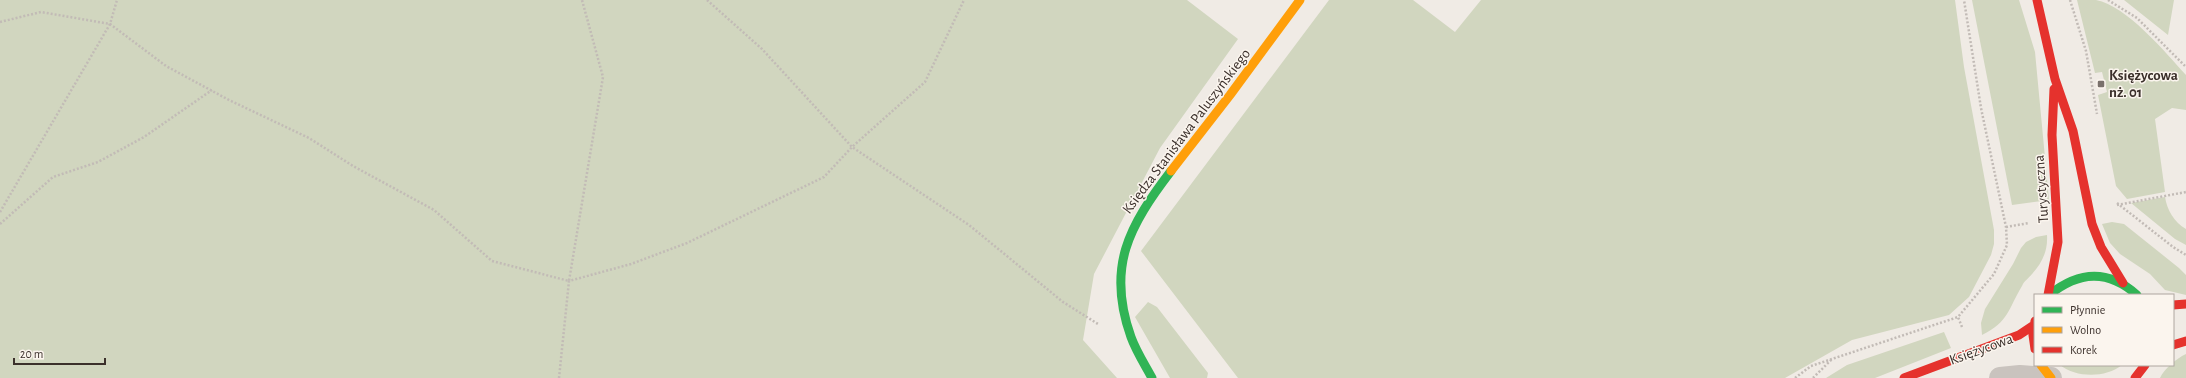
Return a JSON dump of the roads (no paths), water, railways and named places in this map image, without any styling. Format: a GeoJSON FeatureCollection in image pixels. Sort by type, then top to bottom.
{"type":"FeatureCollection","features":[{"type":"Feature","properties":{"kind":"main road","name":"Księdza Stanisława Paluszyńskiego"},"geometry":{"type":"LineString","coordinates":[[1152,378],[1134,347],[1123,318],[1119,289],[1122,260],[1134,224],[1144,206],[1231,95],[1300,0]]}},
{"type":"Feature","properties":{"kind":"main road","name":"Turystyczna"},"geometry":{"type":"LineString","coordinates":[[2037,0],[2055,79],[2073,131],[2092,224],[2101,247],[2123,283]]}},
{"type":"Feature","properties":{"kind":"main road","name":"Turystyczna"},"geometry":{"type":"LineString","coordinates":[[2049,294],[2058,242],[2052,135],[2055,79]]}},
{"type":"Feature","properties":{"kind":"main road"},"geometry":{"type":"LineString","coordinates":[[2050,294],[2064,283],[2083,276],[2103,276],[2123,283],[2136,294]]}},
{"type":"Feature","properties":{"kind":"main road"},"geometry":{"type":"LineString","coordinates":[[2174,305],[2186,304]]}},
{"type":"Feature","properties":{"kind":"main road","name":"Księżycowa"},"geometry":{"type":"LineString","coordinates":[[1904,378],[2019,335],[2034,324]]}},
{"type":"Feature","properties":{"kind":"main road"},"geometry":{"type":"LineString","coordinates":[[2174,345],[2186,341]]}},
{"type":"Feature","properties":{"kind":"main road"},"geometry":{"type":"LineString","coordinates":[[2042,366],[2051,378]]}},
{"type":"Feature","properties":{"kind":"main road"},"geometry":{"type":"LineString","coordinates":[[2136,378],[2144,366]]}},
{"type":"Feature","properties":{"kind":"street"},"geometry":{"type":"LineString","coordinates":[[2000,378],[2020,376],[2051,378]]}},
{"type":"Feature","properties":{"kind":"place","name":"Księżycowa nż. 01"},"geometry":{"type":"Point","coordinates":[2101,84]}}]}
